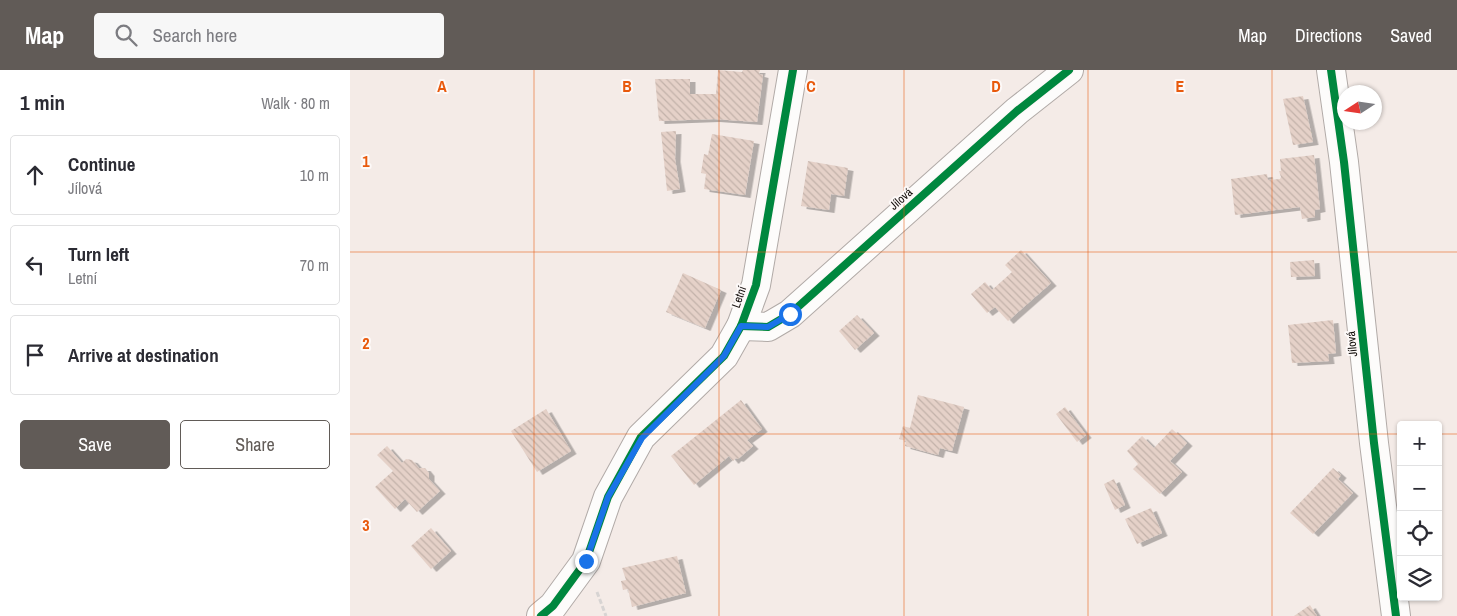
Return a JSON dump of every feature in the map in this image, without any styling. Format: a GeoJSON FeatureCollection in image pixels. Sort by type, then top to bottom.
{"type":"FeatureCollection","features":[{"type":"Feature","properties":{"kind":"street","name":"Letní"},"geometry":{"type":"LineString","coordinates":[[541,616],[553,606],[586,561],[608,497],[642,438],[724,356],[741,326],[756,285],[794,70]]}},
{"type":"Feature","properties":{"kind":"street","name":"Jílová"},"geometry":{"type":"LineString","coordinates":[[741,326],[768,327],[790,314],[1017,111],[1069,70]]}},
{"type":"Feature","properties":{"kind":"street","name":"Jílová"},"geometry":{"type":"LineString","coordinates":[[1331,70],[1344,162],[1374,443],[1396,616]]}},
{"type":"Feature","properties":{"kind":"building"},"geometry":{"type":"Polygon","coordinates":[[[718,70],[742,72],[743,70],[760,70],[759,74],[763,75],[757,122],[714,119],[659,121],[655,79],[690,79],[690,94],[716,94],[718,70]]]}},
{"type":"Feature","properties":{"kind":"building"},"geometry":{"type":"Polygon","coordinates":[[[1303,96],[1313,142],[1293,145],[1283,99],[1303,96]]]}},
{"type":"Feature","properties":{"kind":"building"},"geometry":{"type":"Polygon","coordinates":[[[676,131],[675,159],[680,189],[667,191],[661,132],[676,131]]]}},
{"type":"Feature","properties":{"kind":"building"},"geometry":{"type":"Polygon","coordinates":[[[712,134],[754,141],[745,195],[704,189],[706,174],[701,173],[704,154],[708,155],[712,134]]]}},
{"type":"Feature","properties":{"kind":"building"},"geometry":{"type":"Polygon","coordinates":[[[1314,155],[1320,209],[1315,210],[1315,217],[1302,219],[1300,207],[1235,215],[1231,179],[1267,174],[1268,180],[1280,179],[1280,159],[1314,155]]]}},
{"type":"Feature","properties":{"kind":"building"},"geometry":{"type":"Polygon","coordinates":[[[808,161],[848,168],[844,196],[831,194],[829,210],[801,206],[808,161]]]}},
{"type":"Feature","properties":{"kind":"building"},"geometry":{"type":"Polygon","coordinates":[[[1021,250],[1051,283],[1008,321],[995,307],[987,313],[971,294],[985,282],[992,290],[1012,272],[1005,265],[1021,250]]]}},
{"type":"Feature","properties":{"kind":"building"},"geometry":{"type":"Polygon","coordinates":[[[1314,260],[1315,276],[1291,277],[1290,262],[1314,260]]]}},
{"type":"Feature","properties":{"kind":"building"},"geometry":{"type":"Polygon","coordinates":[[[683,273],[721,290],[705,328],[666,312],[683,273]]]}},
{"type":"Feature","properties":{"kind":"building"},"geometry":{"type":"Polygon","coordinates":[[[857,315],[874,333],[855,350],[839,331],[857,315]]]}},
{"type":"Feature","properties":{"kind":"building"},"geometry":{"type":"Polygon","coordinates":[[[1333,320],[1336,353],[1328,354],[1329,361],[1292,363],[1288,325],[1333,320]]]}},
{"type":"Feature","properties":{"kind":"building"},"geometry":{"type":"Polygon","coordinates":[[[918,395],[964,407],[952,451],[940,448],[938,455],[905,446],[906,441],[899,439],[903,426],[910,428],[918,395]]]}},
{"type":"Feature","properties":{"kind":"building"},"geometry":{"type":"Polygon","coordinates":[[[741,400],[762,429],[747,440],[753,446],[738,459],[736,458],[733,461],[729,456],[694,485],[671,456],[741,400]]]}},
{"type":"Feature","properties":{"kind":"building"},"geometry":{"type":"Polygon","coordinates":[[[1065,407],[1086,435],[1077,442],[1056,414],[1065,407]]]}},
{"type":"Feature","properties":{"kind":"building"},"geometry":{"type":"Polygon","coordinates":[[[546,409],[571,451],[537,472],[511,431],[546,409]]]}},
{"type":"Feature","properties":{"kind":"building"},"geometry":{"type":"Polygon","coordinates":[[[1172,429],[1187,443],[1170,461],[1182,472],[1160,494],[1133,469],[1138,464],[1127,451],[1142,436],[1154,448],[1172,429]]]}},
{"type":"Feature","properties":{"kind":"building"},"geometry":{"type":"Polygon","coordinates":[[[387,446],[402,463],[406,459],[412,460],[419,468],[425,468],[429,473],[429,479],[440,491],[417,512],[405,499],[395,509],[375,487],[393,471],[377,455],[387,446]]]}},
{"type":"Feature","properties":{"kind":"building"},"geometry":{"type":"Polygon","coordinates":[[[1333,468],[1341,475],[1338,479],[1353,493],[1313,534],[1290,513],[1333,468]]]}},
{"type":"Feature","properties":{"kind":"building"},"geometry":{"type":"Polygon","coordinates":[[[1114,479],[1125,505],[1115,510],[1104,484],[1114,479]]]}},
{"type":"Feature","properties":{"kind":"building"},"geometry":{"type":"Polygon","coordinates":[[[1151,508],[1162,533],[1137,544],[1125,519],[1151,508]]]}},
{"type":"Feature","properties":{"kind":"building"},"geometry":{"type":"Polygon","coordinates":[[[431,528],[451,551],[431,569],[411,546],[431,528]]]}},
{"type":"Feature","properties":{"kind":"building"},"geometry":{"type":"Polygon","coordinates":[[[677,556],[686,593],[632,607],[628,589],[623,590],[621,581],[626,580],[622,568],[677,556]]]}},
{"type":"Feature","properties":{"kind":"building"},"geometry":{"type":"Polygon","coordinates":[[[1310,605],[1317,616],[1294,616],[1310,605]]]}},
{"type":"Feature","properties":{"kind":"cycle path"},"geometry":{"type":"LineString","coordinates":[[541,616],[553,606],[586,561],[608,497],[641,437],[724,356],[741,326],[756,285],[793,70]]}},
{"type":"Feature","properties":{"kind":"cycle path"},"geometry":{"type":"LineString","coordinates":[[741,326],[768,327],[790,314],[1017,111],[1069,70]]}},
{"type":"Feature","properties":{"kind":"cycle path"},"geometry":{"type":"LineString","coordinates":[[1331,70],[1344,162],[1374,443],[1396,616]]}},
{"type":"Feature","properties":{"kind":"route"},"geometry":{"type":"LineString","coordinates":[[586,561],[608,497],[642,438],[724,356],[741,326],[768,327],[790,314]]}}]}
